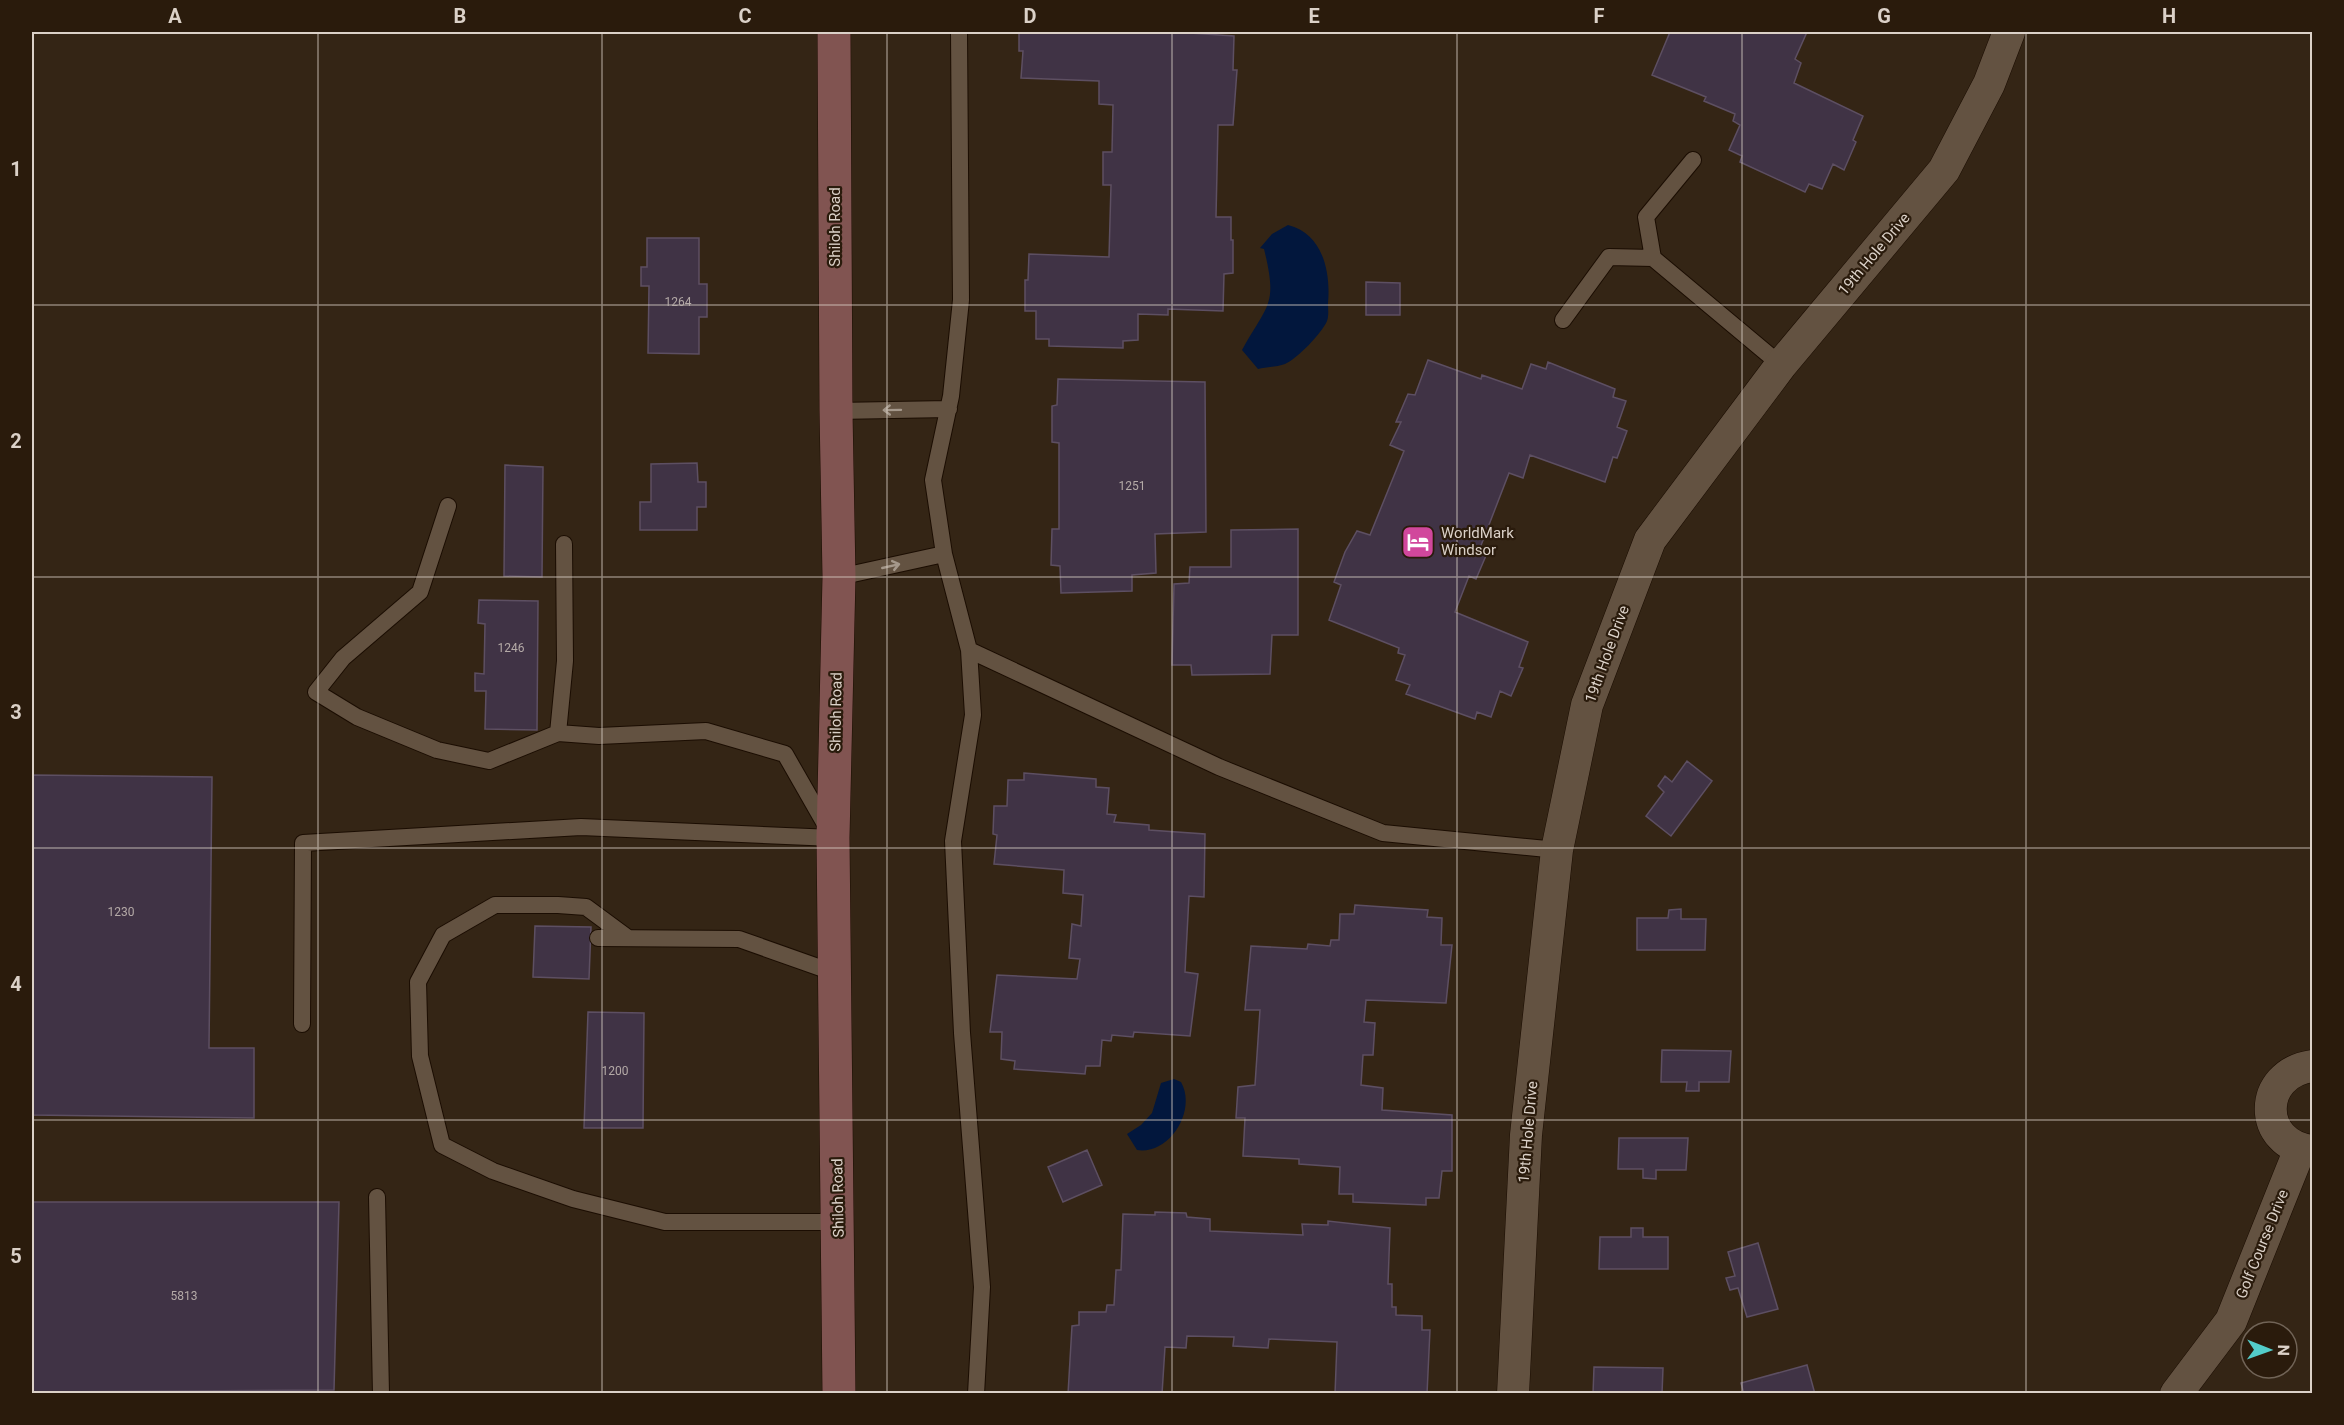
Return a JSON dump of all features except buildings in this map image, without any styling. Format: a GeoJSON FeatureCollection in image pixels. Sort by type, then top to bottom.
{"type":"FeatureCollection","features":[{"type":"Feature","properties":{"kind":"main road","name":"Shiloh Road"},"geometry":{"type":"LineString","coordinates":[[834,32],[839,577],[833,838],[839,1394]]}},
{"type":"Feature","properties":{"kind":"street","name":"19th Hole Drive"},"geometry":{"type":"LineString","coordinates":[[1513,1394],[1526,1134],[1557,850],[1587,705],[1650,540],[1781,365],[1944,171],[1989,84],[2009,32]]}},
{"type":"Feature","properties":{"kind":"street"},"geometry":{"type":"LineString","coordinates":[[2306,1150],[2288,1143],[2278,1133],[2272,1121],[2272,1101],[2279,1082],[2289,1073],[2313,1066]]}},
{"type":"Feature","properties":{"kind":"street","name":"Golf Course Drive"},"geometry":{"type":"LineString","coordinates":[[2176,1394],[2231,1321],[2306,1150]]}},
{"type":"Feature","properties":{"kind":"lane"},"geometry":{"type":"LineString","coordinates":[[959,32],[961,300],[949,410],[933,480],[944,554],[969,650],[973,715],[953,841],[963,1045],[982,1287],[976,1394]]}},
{"type":"Feature","properties":{"kind":"lane"},"geometry":{"type":"LineString","coordinates":[[1653,258],[1646,217],[1693,160]]}},
{"type":"Feature","properties":{"kind":"lane"},"geometry":{"type":"LineString","coordinates":[[1563,320],[1609,257],[1653,258],[1781,365]]}},
{"type":"Feature","properties":{"kind":"lane"},"geometry":{"type":"LineString","coordinates":[[836,411],[949,410]]}},
{"type":"Feature","properties":{"kind":"lane"},"geometry":{"type":"LineString","coordinates":[[448,506],[420,592],[343,658],[316,692],[357,717],[437,750],[489,762],[558,733],[599,736],[706,731],[785,754],[833,838]]}},
{"type":"Feature","properties":{"kind":"lane"},"geometry":{"type":"LineString","coordinates":[[558,733],[565,661],[564,544]]}},
{"type":"Feature","properties":{"kind":"lane"},"geometry":{"type":"LineString","coordinates":[[839,577],[944,554]]}},
{"type":"Feature","properties":{"kind":"lane"},"geometry":{"type":"LineString","coordinates":[[969,650],[1220,767],[1383,833],[1557,850]]}},
{"type":"Feature","properties":{"kind":"lane"},"geometry":{"type":"LineString","coordinates":[[302,1024],[303,843],[581,827],[833,838]]}},
{"type":"Feature","properties":{"kind":"lane"},"geometry":{"type":"LineString","coordinates":[[628,938],[586,907],[558,905],[495,905],[443,935],[418,982],[420,1056],[442,1145],[493,1171],[563,1196],[665,1222],[838,1222]]}},
{"type":"Feature","properties":{"kind":"lane"},"geometry":{"type":"LineString","coordinates":[[598,938],[739,939],[835,973]]}},
{"type":"Feature","properties":{"kind":"lane"},"geometry":{"type":"LineString","coordinates":[[377,1197],[381,1394]]}},
{"type":"Feature","properties":{"kind":"water"},"geometry":{"type":"Polygon","coordinates":[[[1288,225],[1300,229],[1309,236],[1322,255],[1328,278],[1328,319],[1315,339],[1290,361],[1282,365],[1258,369],[1242,350],[1264,312],[1270,294],[1264,249],[1260,248],[1272,234],[1288,225]]]}},
{"type":"Feature","properties":{"kind":"water"},"geometry":{"type":"Polygon","coordinates":[[[1174,1079],[1181,1082],[1185,1093],[1186,1105],[1183,1117],[1170,1138],[1149,1150],[1137,1150],[1127,1134],[1141,1125],[1152,1113],[1161,1083],[1174,1079]]]}},
{"type":"Feature","properties":{"kind":"place","name":"WorldMark Windsor"},"geometry":{"type":"Point","coordinates":[1418,542]}}]}
